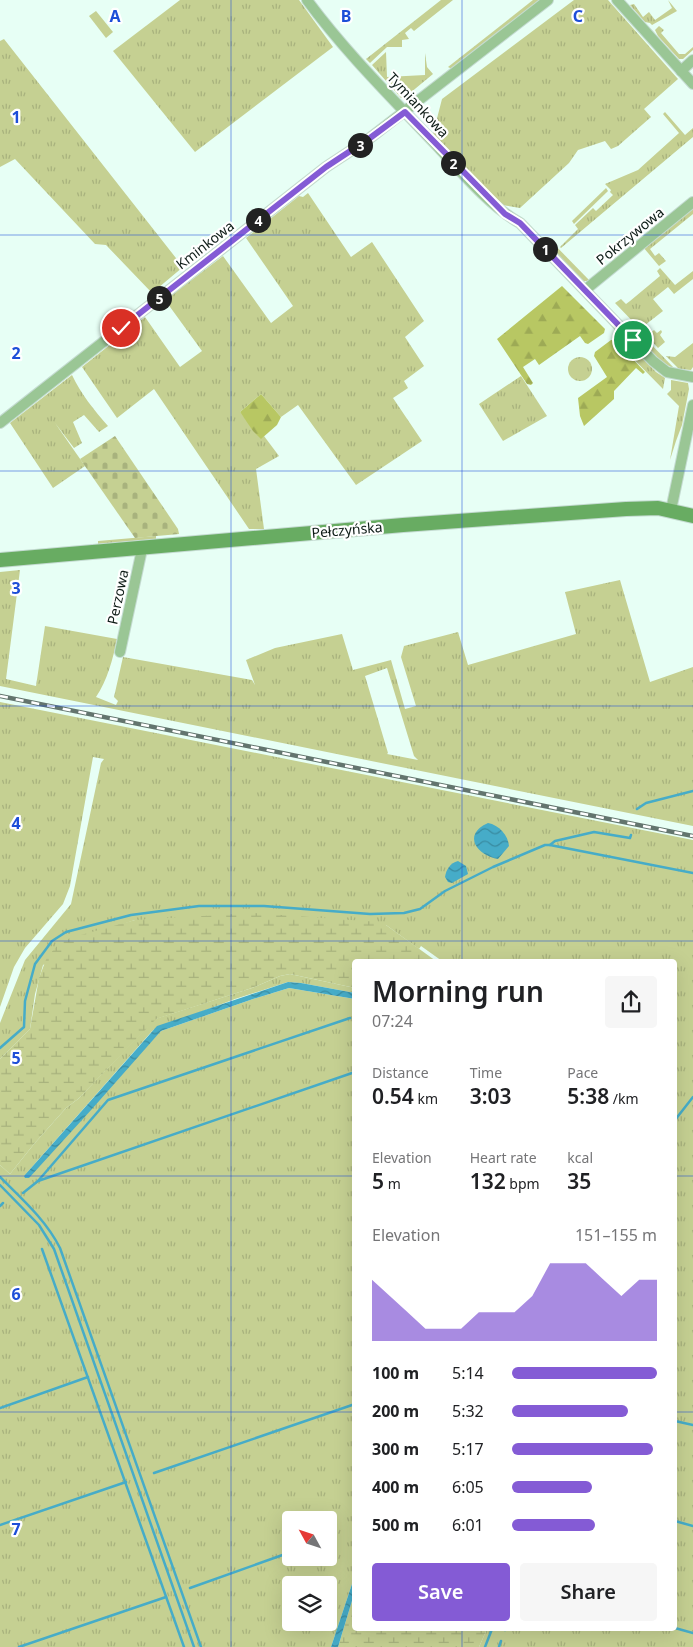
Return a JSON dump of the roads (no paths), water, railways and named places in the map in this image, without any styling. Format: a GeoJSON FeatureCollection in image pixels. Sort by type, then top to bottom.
{"type":"FeatureCollection","features":[{"type":"Feature","properties":{"kind":"main road","name":"Pełczyńska"},"geometry":{"type":"LineString","coordinates":[[0,560],[607,510],[658,508],[693,516]]}},
{"type":"Feature","properties":{"kind":"street","name":"Tymiankowa"},"geometry":{"type":"LineString","coordinates":[[307,0],[327,26],[405,112],[505,214],[520,223],[659,366],[669,373],[693,377]]}},
{"type":"Feature","properties":{"kind":"street","name":"Kminkowa"},"geometry":{"type":"LineString","coordinates":[[0,423],[326,167],[405,112],[548,0]]}},
{"type":"Feature","properties":{"kind":"street"},"geometry":{"type":"LineString","coordinates":[[617,0],[693,84]]}},
{"type":"Feature","properties":{"kind":"street"},"geometry":{"type":"LineString","coordinates":[[681,71],[693,60]]}},
{"type":"Feature","properties":{"kind":"street","name":"Pokrzywowa"},"geometry":{"type":"LineString","coordinates":[[585,290],[693,202]]}},
{"type":"Feature","properties":{"kind":"street"},"geometry":{"type":"LineString","coordinates":[[671,510],[692,420],[693,405]]}},
{"type":"Feature","properties":{"kind":"street","name":"Perzowa"},"geometry":{"type":"LineString","coordinates":[[120,652],[141,547]]}},
{"type":"Feature","properties":{"kind":"water"},"geometry":{"type":"Polygon","coordinates":[[[488,823],[499,828],[505,834],[508,842],[509,846],[498,859],[484,854],[475,844],[475,833],[488,823]]]}},
{"type":"Feature","properties":{"kind":"water"},"geometry":{"type":"Polygon","coordinates":[[[458,861],[466,866],[468,874],[452,883],[448,882],[445,877],[447,869],[458,861]]]}},
{"type":"Feature","properties":{"kind":"water"},"geometry":{"type":"Polygon","coordinates":[[[288,982],[352,992],[352,998],[289,988],[161,1031],[29,1178],[25,1178],[24,1176],[157,1026],[288,982]]]}},
{"type":"Feature","properties":{"kind":"water"},"geometry":{"type":"Polygon","coordinates":[[[352,1584],[352,1601],[338,1647],[331,1647],[352,1584]]]}},
{"type":"Feature","properties":{"kind":"waterway"},"geometry":{"type":"LineString","coordinates":[[637,809],[646,803],[693,791]]}},
{"type":"Feature","properties":{"kind":"waterway"},"geometry":{"type":"LineString","coordinates":[[550,845],[555,841],[594,832],[630,838],[631,835]]}},
{"type":"Feature","properties":{"kind":"waterway"},"geometry":{"type":"LineString","coordinates":[[0,1048],[24,1027],[25,1001],[35,964],[52,941],[66,932],[131,915],[199,906],[264,906],[370,914],[404,913],[420,909],[445,891],[493,867],[545,845],[693,873]]}},
{"type":"Feature","properties":{"kind":"waterway"},"geometry":{"type":"LineString","coordinates":[[38,1181],[108,1100],[350,1018]]}},
{"type":"Feature","properties":{"kind":"waterway"},"geometry":{"type":"LineString","coordinates":[[23,1193],[38,1181],[352,1073]]}},
{"type":"Feature","properties":{"kind":"waterway"},"geometry":{"type":"LineString","coordinates":[[677,1117],[693,1097]]}},
{"type":"Feature","properties":{"kind":"waterway"},"geometry":{"type":"LineString","coordinates":[[0,1177],[41,1219],[60,1248],[201,1647]]}},
{"type":"Feature","properties":{"kind":"waterway"},"geometry":{"type":"LineString","coordinates":[[0,1185],[39,1225],[54,1249],[194,1647]]}},
{"type":"Feature","properties":{"kind":"waterway"},"geometry":{"type":"LineString","coordinates":[[0,1206],[3,1203]]}},
{"type":"Feature","properties":{"kind":"waterway"},"geometry":{"type":"LineString","coordinates":[[42,1249],[184,1647]]}},
{"type":"Feature","properties":{"kind":"waterway"},"geometry":{"type":"LineString","coordinates":[[0,1408],[88,1377]]}},
{"type":"Feature","properties":{"kind":"waterway"},"geometry":{"type":"LineString","coordinates":[[154,1473],[352,1405]]}},
{"type":"Feature","properties":{"kind":"waterway"},"geometry":{"type":"LineString","coordinates":[[677,1421],[693,1425]]}},
{"type":"Feature","properties":{"kind":"waterway"},"geometry":{"type":"LineString","coordinates":[[0,1525],[126,1482]]}},
{"type":"Feature","properties":{"kind":"waterway"},"geometry":{"type":"LineString","coordinates":[[677,1522],[693,1526]]}},
{"type":"Feature","properties":{"kind":"waterway"},"geometry":{"type":"LineString","coordinates":[[190,1588],[282,1555]]}},
{"type":"Feature","properties":{"kind":"waterway"},"geometry":{"type":"LineString","coordinates":[[19,1647],[166,1597]]}},
{"type":"Feature","properties":{"kind":"waterway"},"geometry":{"type":"LineString","coordinates":[[677,1629],[693,1633]]}},
{"type":"Feature","properties":{"kind":"waterway"},"geometry":{"type":"LineString","coordinates":[[485,1647],[491,1631]]}},
{"type":"Feature","properties":{"kind":"waterway"},"geometry":{"type":"LineString","coordinates":[[499,1647],[501,1641]]}},
{"type":"Feature","properties":{"kind":"railway"},"geometry":{"type":"LineString","coordinates":[[0,696],[693,836]]}}]}
